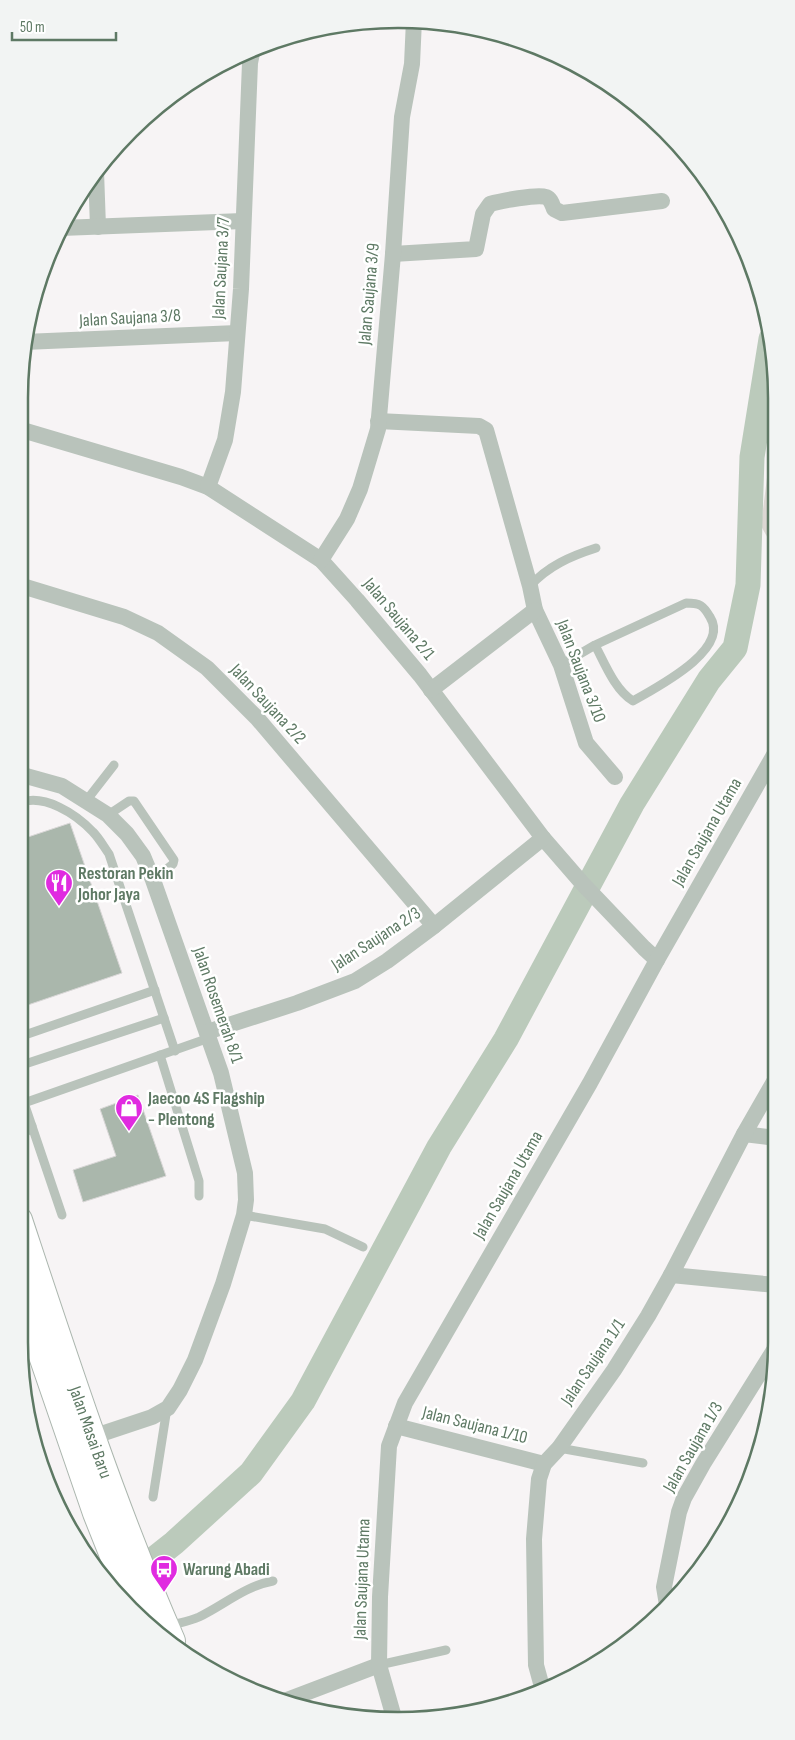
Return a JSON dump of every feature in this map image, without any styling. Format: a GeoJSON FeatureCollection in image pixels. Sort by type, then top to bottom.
{"type":"FeatureCollection","features":[{"type":"Feature","properties":{"kind":"main road","name":"Jalan Masai Baru"},"geometry":{"type":"LineString","coordinates":[[28,1247],[92,1437],[123,1552]]}},
{"type":"Feature","properties":{"kind":"main road","name":"Jalan Masai Baru"},"geometry":{"type":"LineString","coordinates":[[28,1316],[78,1465],[158,1622]]}},
{"type":"Feature","properties":{"kind":"main road"},"geometry":{"type":"LineString","coordinates":[[78,1465],[81,1451],[92,1437]]}},
{"type":"Feature","properties":{"kind":"street","name":"Jalan Saujana 3/9"},"geometry":{"type":"LineString","coordinates":[[321,560],[347,519],[360,489],[378,429],[393,254],[402,117],[412,64],[414,28]]}},
{"type":"Feature","properties":{"kind":"street","name":"Jalan Saujana 3/7"},"geometry":{"type":"LineString","coordinates":[[208,487],[225,440],[233,392],[238,333],[251,58]]}},
{"type":"Feature","properties":{"kind":"street"},"geometry":{"type":"LineString","coordinates":[[96,183],[98,227]]}},
{"type":"Feature","properties":{"kind":"street"},"geometry":{"type":"LineString","coordinates":[[393,254],[476,248],[483,214],[490,204],[502,201],[544,196],[550,200],[554,210],[562,213],[662,201]]}},
{"type":"Feature","properties":{"kind":"street"},"geometry":{"type":"LineString","coordinates":[[69,228],[243,221]]}},
{"type":"Feature","properties":{"kind":"street","name":"Jalan Saujana 3/8"},"geometry":{"type":"LineString","coordinates":[[32,342],[238,333]]}},
{"type":"Feature","properties":{"kind":"street"},"geometry":{"type":"LineString","coordinates":[[378,421],[479,426],[486,430],[535,610]]}},
{"type":"Feature","properties":{"kind":"street","name":"Jalan Saujana 2/1"},"geometry":{"type":"LineString","coordinates":[[28,431],[208,487],[321,560],[357,600],[431,690],[543,838],[602,905],[657,960]]}},
{"type":"Feature","properties":{"kind":"street","name":"Jalan Saujana 2/2"},"geometry":{"type":"LineString","coordinates":[[28,588],[124,617],[158,633],[207,668],[257,718],[434,926]]}},
{"type":"Feature","properties":{"kind":"street","name":"Jalan Saujana 3/10"},"geometry":{"type":"LineString","coordinates":[[431,690],[535,610],[561,665],[586,743],[615,777]]}},
{"type":"Feature","properties":{"kind":"street","name":"Jalan Saujana Utama"},"geometry":{"type":"LineString","coordinates":[[392,1712],[379,1665],[380,1597],[389,1446],[405,1403],[590,1083],[657,960],[768,766]]}},
{"type":"Feature","properties":{"kind":"street","name":"Jalan Rosemerah 8/1"},"geometry":{"type":"LineString","coordinates":[[28,777],[62,786],[108,815],[143,856],[221,1073],[245,1173],[246,1200],[244,1215],[223,1284],[195,1360],[180,1390],[168,1408]]}},
{"type":"Feature","properties":{"kind":"street","name":"Jalan Saujana 2/3"},"geometry":{"type":"LineString","coordinates":[[208,1035],[349,984],[387,961],[434,926],[543,838]]}},
{"type":"Feature","properties":{"kind":"street","name":"Jalan Saujana 1/1"},"geometry":{"type":"LineString","coordinates":[[541,1683],[536,1665],[534,1539],[539,1479],[544,1464],[559,1448],[614,1370],[671,1275],[744,1134],[768,1092]]}},
{"type":"Feature","properties":{"kind":"street"},"geometry":{"type":"LineString","coordinates":[[744,1134],[768,1137]]}},
{"type":"Feature","properties":{"kind":"street"},"geometry":{"type":"LineString","coordinates":[[671,1275],[768,1284]]}},
{"type":"Feature","properties":{"kind":"street","name":"Jalan Saujana 1/3"},"geometry":{"type":"LineString","coordinates":[[666,1597],[664,1587],[679,1512],[684,1498],[767,1361]]}},
{"type":"Feature","properties":{"kind":"street"},"geometry":{"type":"LineString","coordinates":[[92,1437],[152,1417],[168,1408]]}},
{"type":"Feature","properties":{"kind":"street","name":"Jalan Saujana 1/10"},"geometry":{"type":"LineString","coordinates":[[396,1426],[544,1464]]}},
{"type":"Feature","properties":{"kind":"street"},"geometry":{"type":"LineString","coordinates":[[294,1697],[379,1665]]}},
{"type":"Feature","properties":{"kind":"lane"},"geometry":{"type":"LineString","coordinates":[[530,586],[540,575],[556,564],[596,548]]}},
{"type":"Feature","properties":{"kind":"lane"},"geometry":{"type":"LineString","coordinates":[[561,665],[596,645],[686,603],[698,603],[705,609],[714,623],[713,637],[698,659],[687,668],[633,701],[626,697],[604,664],[596,645]]}},
{"type":"Feature","properties":{"kind":"lane"},"geometry":{"type":"LineString","coordinates":[[86,801],[114,765]]}},
{"type":"Feature","properties":{"kind":"lane"},"geometry":{"type":"LineString","coordinates":[[28,799],[50,804],[70,813],[92,831],[109,854],[175,1050]]}},
{"type":"Feature","properties":{"kind":"lane"},"geometry":{"type":"LineString","coordinates":[[108,815],[128,801],[134,801],[174,860],[173,864],[153,880]]}},
{"type":"Feature","properties":{"kind":"lane"},"geometry":{"type":"LineString","coordinates":[[28,1034],[155,990]]}},
{"type":"Feature","properties":{"kind":"lane"},"geometry":{"type":"LineString","coordinates":[[28,1063],[164,1018]]}},
{"type":"Feature","properties":{"kind":"lane"},"geometry":{"type":"LineString","coordinates":[[28,1102],[160,1056],[208,1035]]}},
{"type":"Feature","properties":{"kind":"lane"},"geometry":{"type":"LineString","coordinates":[[160,1056],[199,1181],[199,1196]]}},
{"type":"Feature","properties":{"kind":"lane"},"geometry":{"type":"LineString","coordinates":[[28,1114],[62,1215]]}},
{"type":"Feature","properties":{"kind":"lane"},"geometry":{"type":"LineString","coordinates":[[28,1130],[32,1126]]}},
{"type":"Feature","properties":{"kind":"lane"},"geometry":{"type":"LineString","coordinates":[[244,1215],[325,1229],[363,1247]]}},
{"type":"Feature","properties":{"kind":"lane"},"geometry":{"type":"LineString","coordinates":[[152,1497],[168,1408]]}},
{"type":"Feature","properties":{"kind":"lane"},"geometry":{"type":"LineString","coordinates":[[559,1448],[643,1463]]}},
{"type":"Feature","properties":{"kind":"lane"},"geometry":{"type":"LineString","coordinates":[[158,1622],[198,1617],[238,1594],[273,1581]]}},
{"type":"Feature","properties":{"kind":"lane"},"geometry":{"type":"LineString","coordinates":[[379,1665],[446,1650]]}},
{"type":"Feature","properties":{"kind":"shaded area"},"geometry":{"type":"Polygon","coordinates":[[[768,469],[768,538],[761,526],[768,469]]]}},
{"type":"Feature","properties":{"kind":"building","name":"Restoran Pekin Johor Jaya"},"geometry":{"type":"Polygon","coordinates":[[[70,823],[122,973],[28,1005],[28,837],[70,823]]]}},
{"type":"Feature","properties":{"kind":"building","name":"Jaecoo 4S Flagship - Plentong"},"geometry":{"type":"Polygon","coordinates":[[[138,1095],[166,1176],[83,1202],[73,1170],[116,1156],[100,1109],[138,1095]]]}},
{"type":"Feature","properties":{"kind":"waterway"},"geometry":{"type":"LineString","coordinates":[[119,1586],[174,1543],[251,1473],[303,1401],[439,1147],[506,1039],[632,804],[709,680],[735,648],[748,585],[752,457],[766,368]]}},
{"type":"Feature","properties":{"kind":"place","name":"Restoran Pekin Johor Jaya"},"geometry":{"type":"Point","coordinates":[59,907]}},
{"type":"Feature","properties":{"kind":"place","name":"Jaecoo 4S Flagship - Plentong"},"geometry":{"type":"Point","coordinates":[129,1132]}},
{"type":"Feature","properties":{"kind":"place","name":"Warung Abadi"},"geometry":{"type":"Point","coordinates":[164,1593]}}]}
